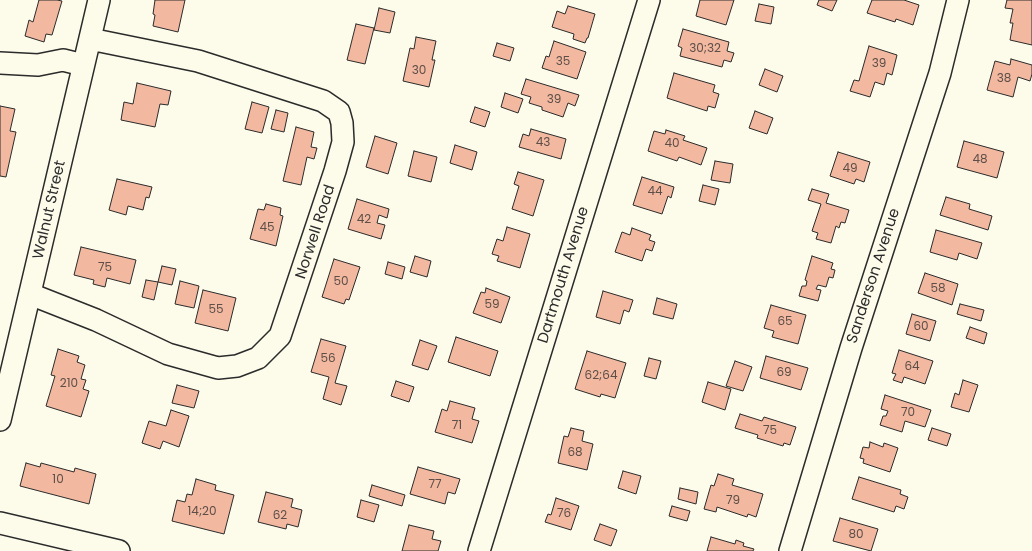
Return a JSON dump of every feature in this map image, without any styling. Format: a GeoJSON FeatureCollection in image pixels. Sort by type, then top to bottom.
{"type":"FeatureCollection","features":[{"type":"Feature","properties":{"kind":"street","name":"Walnut Street"},"geometry":{"type":"LineString","coordinates":[[0,420],[100,0]]}},
{"type":"Feature","properties":{"kind":"street","name":"Dartmouth Avenue"},"geometry":{"type":"LineString","coordinates":[[478,551],[649,0]]}},
{"type":"Feature","properties":{"kind":"street","name":"Sanderson Avenue"},"geometry":{"type":"LineString","coordinates":[[790,551],[851,348],[940,73],[958,0]]}},
{"type":"Feature","properties":{"kind":"street","name":"Norwell Road"},"geometry":{"type":"LineString","coordinates":[[30,294],[96,320],[168,354],[218,368],[237,366],[258,358],[280,336],[343,142],[342,123],[339,112],[323,101],[198,62],[90,39]]}},
{"type":"Feature","properties":{"kind":"street"},"geometry":{"type":"LineString","coordinates":[[0,63],[38,65],[63,60],[83,65]]}},
{"type":"Feature","properties":{"kind":"street"},"geometry":{"type":"LineString","coordinates":[[0,523],[119,551]]}},
{"type":"Feature","properties":{"kind":"building"},"geometry":{"type":"Polygon","coordinates":[[[39,0],[62,1],[52,35],[46,34],[44,42],[25,36],[29,20],[33,22],[39,0]]]}},
{"type":"Feature","properties":{"kind":"building"},"geometry":{"type":"Polygon","coordinates":[[[155,0],[185,0],[178,32],[153,26],[155,0]]]}},
{"type":"Feature","properties":{"kind":"building"},"geometry":{"type":"Polygon","coordinates":[[[700,0],[734,0],[726,25],[696,16],[700,0]]]}},
{"type":"Feature","properties":{"kind":"building"},"geometry":{"type":"Polygon","coordinates":[[[819,0],[837,0],[832,11],[817,5],[819,0]]]}},
{"type":"Feature","properties":{"kind":"building"},"geometry":{"type":"Polygon","coordinates":[[[872,0],[904,0],[919,5],[913,25],[896,19],[895,22],[867,13],[872,0]]]}},
{"type":"Feature","properties":{"kind":"building"},"geometry":{"type":"Polygon","coordinates":[[[1007,0],[1032,0],[1032,45],[1010,40],[1013,23],[1010,23],[1013,9],[1005,8],[1007,0]]]}},
{"type":"Feature","properties":{"kind":"building"},"geometry":{"type":"Polygon","coordinates":[[[759,4],[774,7],[771,24],[755,21],[759,4]]]}},
{"type":"Feature","properties":{"kind":"building"},"geometry":{"type":"Polygon","coordinates":[[[568,6],[595,14],[585,43],[573,39],[574,34],[552,27],[557,11],[565,14],[568,6]]]}},
{"type":"Feature","properties":{"kind":"building"},"geometry":{"type":"Polygon","coordinates":[[[379,8],[395,12],[390,33],[374,30],[379,8]]]}},
{"type":"Feature","properties":{"kind":"building"},"geometry":{"type":"Polygon","coordinates":[[[356,24],[374,28],[365,64],[347,60],[356,24]]]}},
{"type":"Feature","properties":{"kind":"building"},"geometry":{"type":"Polygon","coordinates":[[[683,29],[729,42],[727,51],[734,53],[731,62],[724,60],[722,67],[680,56],[682,48],[678,46],[683,29]]]}},
{"type":"Feature","properties":{"kind":"building"},"geometry":{"type":"Polygon","coordinates":[[[416,37],[436,41],[432,60],[435,60],[429,87],[403,81],[410,48],[414,49],[416,37]]]}},
{"type":"Feature","properties":{"kind":"building"},"geometry":{"type":"Polygon","coordinates":[[[554,41],[586,52],[577,79],[542,68],[546,56],[549,57],[554,41]]]}},
{"type":"Feature","properties":{"kind":"building"},"geometry":{"type":"Polygon","coordinates":[[[497,43],[514,48],[510,61],[493,56],[497,43]]]}},
{"type":"Feature","properties":{"kind":"building"},"geometry":{"type":"Polygon","coordinates":[[[869,46],[897,55],[892,75],[887,73],[884,85],[875,82],[870,97],[850,91],[854,80],[859,81],[869,46]]]}},
{"type":"Feature","properties":{"kind":"building"},"geometry":{"type":"Polygon","coordinates":[[[1011,59],[1032,65],[1030,81],[1018,77],[1013,97],[987,90],[995,61],[1010,65],[1011,59]]]}},
{"type":"Feature","properties":{"kind":"building"},"geometry":{"type":"Polygon","coordinates":[[[765,69],[783,76],[777,92],[759,85],[765,69]]]}},
{"type":"Feature","properties":{"kind":"building"},"geometry":{"type":"Polygon","coordinates":[[[674,73],[715,85],[713,92],[719,94],[715,108],[708,106],[707,111],[667,98],[674,73]]]}},
{"type":"Feature","properties":{"kind":"building"},"geometry":{"type":"Polygon","coordinates":[[[526,79],[579,95],[575,106],[568,103],[563,117],[542,110],[542,107],[529,103],[531,97],[521,94],[526,79]]]}},
{"type":"Feature","properties":{"kind":"building"},"geometry":{"type":"Polygon","coordinates":[[[137,83],[171,91],[168,105],[160,104],[155,127],[121,120],[124,102],[133,104],[137,83]]]}},
{"type":"Feature","properties":{"kind":"building"},"geometry":{"type":"Polygon","coordinates":[[[505,93],[523,99],[518,113],[501,107],[505,93]]]}},
{"type":"Feature","properties":{"kind":"building"},"geometry":{"type":"Polygon","coordinates":[[[252,102],[269,107],[262,133],[245,129],[252,102]]]}},
{"type":"Feature","properties":{"kind":"building"},"geometry":{"type":"Polygon","coordinates":[[[0,106],[15,109],[10,131],[16,132],[6,177],[0,176],[0,106]]]}},
{"type":"Feature","properties":{"kind":"building"},"geometry":{"type":"Polygon","coordinates":[[[475,107],[490,112],[485,127],[470,122],[475,107]]]}},
{"type":"Feature","properties":{"kind":"building"},"geometry":{"type":"Polygon","coordinates":[[[276,110],[288,113],[284,132],[271,129],[276,110]]]}},
{"type":"Feature","properties":{"kind":"building"},"geometry":{"type":"Polygon","coordinates":[[[755,111],[773,118],[767,134],[749,128],[755,111]]]}},
{"type":"Feature","properties":{"kind":"building"},"geometry":{"type":"Polygon","coordinates":[[[296,127],[314,132],[311,147],[317,148],[314,159],[307,157],[301,185],[283,181],[296,127]]]}},
{"type":"Feature","properties":{"kind":"building"},"geometry":{"type":"Polygon","coordinates":[[[531,129],[566,139],[561,159],[519,147],[523,134],[529,136],[531,129]]]}},
{"type":"Feature","properties":{"kind":"building"},"geometry":{"type":"Polygon","coordinates":[[[666,130],[685,136],[683,140],[707,148],[701,165],[679,157],[677,161],[648,151],[654,131],[665,134],[666,130]]]}},
{"type":"Feature","properties":{"kind":"building"},"geometry":{"type":"Polygon","coordinates":[[[375,136],[397,143],[388,174],[366,167],[375,136]]]}},
{"type":"Feature","properties":{"kind":"building"},"geometry":{"type":"Polygon","coordinates":[[[964,141],[1004,152],[997,178],[957,167],[964,141]]]}},
{"type":"Feature","properties":{"kind":"building"},"geometry":{"type":"Polygon","coordinates":[[[455,145],[477,152],[472,170],[450,163],[455,145]]]}},
{"type":"Feature","properties":{"kind":"building"},"geometry":{"type":"Polygon","coordinates":[[[414,151],[437,157],[431,182],[408,176],[414,151]]]}},
{"type":"Feature","properties":{"kind":"building"},"geometry":{"type":"Polygon","coordinates":[[[838,152],[870,162],[864,182],[856,179],[854,184],[830,176],[838,152]]]}},
{"type":"Feature","properties":{"kind":"building"},"geometry":{"type":"Polygon","coordinates":[[[715,161],[733,164],[730,183],[711,180],[715,161]]]}},
{"type":"Feature","properties":{"kind":"building"},"geometry":{"type":"Polygon","coordinates":[[[518,172],[544,180],[533,216],[512,209],[519,186],[514,184],[518,172]]]}},
{"type":"Feature","properties":{"kind":"building"},"geometry":{"type":"Polygon","coordinates":[[[642,177],[674,187],[671,198],[668,196],[662,214],[633,205],[642,177]]]}},
{"type":"Feature","properties":{"kind":"building"},"geometry":{"type":"Polygon","coordinates":[[[117,179],[152,187],[149,198],[146,197],[143,210],[128,206],[126,215],[109,210],[117,179]]]}},
{"type":"Feature","properties":{"kind":"building"},"geometry":{"type":"Polygon","coordinates":[[[703,185],[719,189],[715,205],[699,201],[703,185]]]}},
{"type":"Feature","properties":{"kind":"building"},"geometry":{"type":"Polygon","coordinates":[[[812,189],[829,194],[826,203],[849,210],[845,223],[841,222],[839,228],[836,226],[831,243],[816,239],[818,233],[812,231],[821,204],[808,200],[812,189]]]}},
{"type":"Feature","properties":{"kind":"building"},"geometry":{"type":"Polygon","coordinates":[[[946,197],[970,204],[969,209],[992,216],[988,230],[940,215],[946,197]]]}},
{"type":"Feature","properties":{"kind":"building"},"geometry":{"type":"Polygon","coordinates":[[[357,199],[389,209],[387,218],[379,215],[377,223],[385,225],[381,239],[348,229],[357,199]]]}},
{"type":"Feature","properties":{"kind":"building"},"geometry":{"type":"Polygon","coordinates":[[[266,204],[281,208],[280,215],[283,216],[276,246],[250,239],[258,209],[264,210],[266,204]]]}},
{"type":"Feature","properties":{"kind":"building"},"geometry":{"type":"Polygon","coordinates":[[[507,227],[530,234],[520,268],[497,261],[499,256],[492,254],[497,239],[503,241],[507,227]]]}},
{"type":"Feature","properties":{"kind":"building"},"geometry":{"type":"Polygon","coordinates":[[[632,228],[651,235],[649,240],[655,242],[652,251],[646,249],[642,261],[615,252],[622,232],[630,235],[632,228]]]}},
{"type":"Feature","properties":{"kind":"building"},"geometry":{"type":"Polygon","coordinates":[[[936,230],[982,243],[977,259],[959,253],[957,260],[930,252],[936,230]]]}},
{"type":"Feature","properties":{"kind":"building"},"geometry":{"type":"Polygon","coordinates":[[[81,247],[136,260],[130,284],[107,278],[105,287],[93,284],[94,280],[74,275],[81,247]]]}},
{"type":"Feature","properties":{"kind":"building"},"geometry":{"type":"Polygon","coordinates":[[[415,256],[431,261],[427,277],[410,272],[415,256]]]}},
{"type":"Feature","properties":{"kind":"building"},"geometry":{"type":"Polygon","coordinates":[[[812,256],[833,263],[831,269],[835,270],[833,278],[829,277],[826,287],[818,285],[816,289],[821,290],[818,301],[799,296],[802,286],[806,286],[807,281],[805,280],[812,256]]]}},
{"type":"Feature","properties":{"kind":"building"},"geometry":{"type":"Polygon","coordinates":[[[334,259],[360,267],[349,300],[346,299],[344,304],[322,297],[334,259]]]}},
{"type":"Feature","properties":{"kind":"building"},"geometry":{"type":"Polygon","coordinates":[[[388,262],[405,267],[402,279],[385,274],[388,262]]]}},
{"type":"Feature","properties":{"kind":"building"},"geometry":{"type":"Polygon","coordinates":[[[162,266],[176,269],[172,285],[158,282],[162,266]]]}},
{"type":"Feature","properties":{"kind":"building"},"geometry":{"type":"Polygon","coordinates":[[[925,273],[958,284],[952,305],[918,293],[925,273]]]}},
{"type":"Feature","properties":{"kind":"building"},"geometry":{"type":"Polygon","coordinates":[[[146,280],[158,282],[154,300],[142,297],[146,280]]]}},
{"type":"Feature","properties":{"kind":"building"},"geometry":{"type":"Polygon","coordinates":[[[180,281],[199,286],[194,308],[175,304],[180,281]]]}},
{"type":"Feature","properties":{"kind":"building"},"geometry":{"type":"Polygon","coordinates":[[[486,288],[510,297],[501,323],[473,313],[481,292],[485,293],[486,288]]]}},
{"type":"Feature","properties":{"kind":"building"},"geometry":{"type":"Polygon","coordinates":[[[203,290],[236,298],[228,331],[195,323],[203,290]]]}},
{"type":"Feature","properties":{"kind":"building"},"geometry":{"type":"Polygon","coordinates":[[[603,291],[633,300],[629,312],[624,310],[620,324],[596,317],[603,291]]]}},
{"type":"Feature","properties":{"kind":"building"},"geometry":{"type":"Polygon","coordinates":[[[657,298],[677,304],[673,319],[653,314],[657,298]]]}},
{"type":"Feature","properties":{"kind":"building"},"geometry":{"type":"Polygon","coordinates":[[[960,304],[984,310],[981,321],[957,314],[960,304]]]}},
{"type":"Feature","properties":{"kind":"building"},"geometry":{"type":"Polygon","coordinates":[[[771,305],[806,315],[798,344],[772,337],[774,331],[764,328],[771,305]]]}},
{"type":"Feature","properties":{"kind":"building"},"geometry":{"type":"Polygon","coordinates":[[[912,314],[936,321],[930,341],[906,334],[912,314]]]}},
{"type":"Feature","properties":{"kind":"building"},"geometry":{"type":"Polygon","coordinates":[[[970,327],[987,333],[984,344],[966,338],[970,327]]]}},
{"type":"Feature","properties":{"kind":"building"},"geometry":{"type":"Polygon","coordinates":[[[456,337],[498,351],[490,376],[448,362],[456,337]]]}},
{"type":"Feature","properties":{"kind":"building"},"geometry":{"type":"Polygon","coordinates":[[[321,339],[346,346],[335,383],[347,386],[341,405],[323,399],[329,377],[311,372],[321,339]]]}},
{"type":"Feature","properties":{"kind":"building"},"geometry":{"type":"Polygon","coordinates":[[[420,340],[437,346],[428,370],[412,365],[420,340]]]}},
{"type":"Feature","properties":{"kind":"building"},"geometry":{"type":"Polygon","coordinates":[[[58,349],[79,356],[77,362],[85,365],[81,379],[86,380],[83,389],[89,391],[81,417],[46,406],[55,376],[51,375],[58,349]]]}},
{"type":"Feature","properties":{"kind":"building"},"geometry":{"type":"Polygon","coordinates":[[[899,350],[933,361],[925,384],[904,377],[902,383],[893,380],[896,374],[892,373],[899,350]]]}},
{"type":"Feature","properties":{"kind":"building"},"geometry":{"type":"Polygon","coordinates":[[[587,351],[626,363],[615,398],[601,394],[600,397],[575,389],[587,351]]]}},
{"type":"Feature","properties":{"kind":"building"},"geometry":{"type":"Polygon","coordinates":[[[766,356],[808,368],[801,390],[760,378],[766,356]]]}},
{"type":"Feature","properties":{"kind":"building"},"geometry":{"type":"Polygon","coordinates":[[[649,358],[661,361],[656,379],[644,376],[649,358]]]}},
{"type":"Feature","properties":{"kind":"building"},"geometry":{"type":"Polygon","coordinates":[[[735,361],[752,367],[743,391],[726,386],[735,361]]]}},
{"type":"Feature","properties":{"kind":"building"},"geometry":{"type":"Polygon","coordinates":[[[963,380],[978,385],[969,412],[951,407],[955,393],[959,395],[963,380]]]}},
{"type":"Feature","properties":{"kind":"building"},"geometry":{"type":"Polygon","coordinates":[[[396,381],[414,387],[409,402],[391,396],[396,381]]]}},
{"type":"Feature","properties":{"kind":"building"},"geometry":{"type":"Polygon","coordinates":[[[708,382],[731,389],[725,410],[702,402],[708,382]]]}},
{"type":"Feature","properties":{"kind":"building"},"geometry":{"type":"Polygon","coordinates":[[[177,385],[199,391],[194,408],[172,403],[177,385]]]}},
{"type":"Feature","properties":{"kind":"building"},"geometry":{"type":"Polygon","coordinates":[[[885,395],[931,410],[925,427],[905,421],[902,432],[880,425],[883,416],[886,416],[888,411],[881,409],[885,395]]]}},
{"type":"Feature","properties":{"kind":"building"},"geometry":{"type":"Polygon","coordinates":[[[450,401],[475,408],[472,419],[479,421],[472,443],[435,432],[442,409],[447,411],[450,401]]]}},
{"type":"Feature","properties":{"kind":"building"},"geometry":{"type":"Polygon","coordinates":[[[171,410],[189,416],[179,447],[163,441],[160,449],[142,443],[149,421],[166,426],[171,410]]]}},
{"type":"Feature","properties":{"kind":"building"},"geometry":{"type":"Polygon","coordinates":[[[740,414],[762,421],[764,417],[796,427],[790,445],[784,443],[783,446],[757,438],[758,435],[735,428],[740,414]]]}},
{"type":"Feature","properties":{"kind":"building"},"geometry":{"type":"Polygon","coordinates":[[[571,428],[584,431],[582,441],[593,444],[587,470],[558,463],[564,436],[568,437],[571,428]]]}},
{"type":"Feature","properties":{"kind":"building"},"geometry":{"type":"Polygon","coordinates":[[[932,428],[951,434],[947,446],[928,440],[932,428]]]}},
{"type":"Feature","properties":{"kind":"building"},"geometry":{"type":"Polygon","coordinates":[[[870,442],[883,447],[884,443],[898,448],[890,472],[863,463],[864,459],[860,458],[863,447],[869,448],[870,442]]]}},
{"type":"Feature","properties":{"kind":"building"},"geometry":{"type":"Polygon","coordinates":[[[26,463],[40,467],[41,463],[74,472],[75,468],[96,474],[89,504],[20,486],[26,463]]]}},
{"type":"Feature","properties":{"kind":"building"},"geometry":{"type":"Polygon","coordinates":[[[418,467],[460,479],[455,494],[448,492],[445,504],[410,494],[418,467]]]}},
{"type":"Feature","properties":{"kind":"building"},"geometry":{"type":"Polygon","coordinates":[[[623,471],[641,476],[636,494],[618,488],[623,471]]]}},
{"type":"Feature","properties":{"kind":"building"},"geometry":{"type":"Polygon","coordinates":[[[718,474],[734,479],[732,485],[763,494],[756,517],[748,514],[747,517],[717,507],[716,512],[704,509],[711,485],[714,486],[718,474]]]}},
{"type":"Feature","properties":{"kind":"building"},"geometry":{"type":"Polygon","coordinates":[[[859,477],[901,490],[900,494],[908,497],[904,509],[896,506],[894,512],[852,499],[859,477]]]}},
{"type":"Feature","properties":{"kind":"building"},"geometry":{"type":"Polygon","coordinates":[[[196,479],[216,485],[215,490],[234,495],[224,534],[172,521],[177,500],[185,502],[187,494],[192,495],[196,479]]]}},
{"type":"Feature","properties":{"kind":"building"},"geometry":{"type":"Polygon","coordinates":[[[372,485],[405,495],[402,506],[369,496],[372,485]]]}},
{"type":"Feature","properties":{"kind":"building"},"geometry":{"type":"Polygon","coordinates":[[[680,488],[698,492],[696,504],[678,499],[680,488]]]}},
{"type":"Feature","properties":{"kind":"building"},"geometry":{"type":"Polygon","coordinates":[[[266,492],[293,499],[291,507],[302,510],[298,527],[287,524],[286,529],[258,522],[266,492]]]}},
{"type":"Feature","properties":{"kind":"building"},"geometry":{"type":"Polygon","coordinates":[[[556,498],[579,506],[571,530],[545,522],[548,514],[551,515],[556,498]]]}},
{"type":"Feature","properties":{"kind":"building"},"geometry":{"type":"Polygon","coordinates":[[[361,500],[379,505],[374,522],[357,517],[361,500]]]}},
{"type":"Feature","properties":{"kind":"building"},"geometry":{"type":"Polygon","coordinates":[[[672,506],[690,511],[687,521],[669,516],[672,506]]]}},
{"type":"Feature","properties":{"kind":"building"},"geometry":{"type":"Polygon","coordinates":[[[840,518],[878,529],[871,551],[833,541],[840,518]]]}},
{"type":"Feature","properties":{"kind":"building"},"geometry":{"type":"Polygon","coordinates":[[[600,524],[617,530],[611,546],[594,540],[600,524]]]}},
{"type":"Feature","properties":{"kind":"building"},"geometry":{"type":"Polygon","coordinates":[[[409,525],[434,531],[432,539],[441,541],[438,551],[402,551],[409,525]]]}},
{"type":"Feature","properties":{"kind":"building"},"geometry":{"type":"Polygon","coordinates":[[[711,537],[735,544],[736,540],[744,543],[743,546],[754,549],[753,551],[707,551],[711,537]]]}}]}
